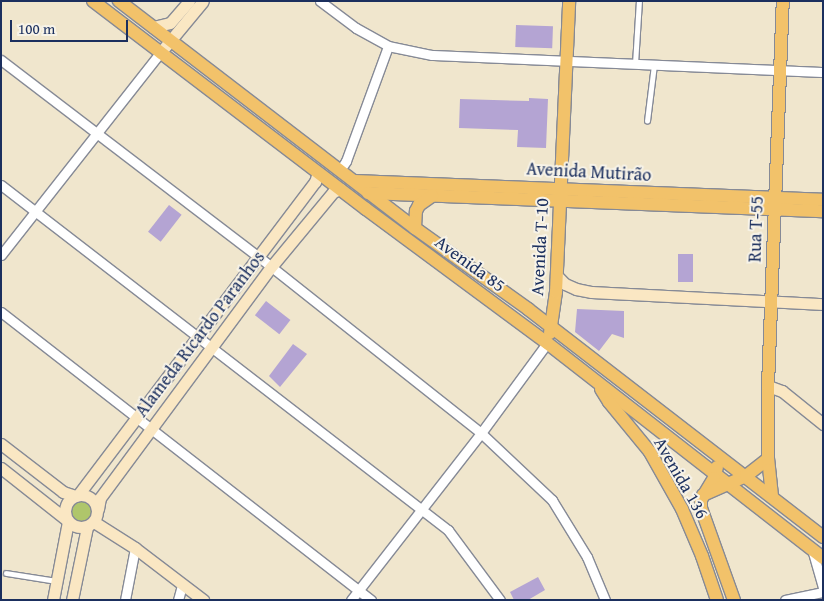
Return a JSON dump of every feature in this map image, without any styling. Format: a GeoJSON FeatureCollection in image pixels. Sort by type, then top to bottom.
{"type":"FeatureCollection","features":[{"type":"Feature","properties":{"kind":"main road","name":"Avenida 85"},"geometry":{"type":"LineString","coordinates":[[93,1],[546,343],[823,558]]}},
{"type":"Feature","properties":{"kind":"main road","name":"Avenida 85"},"geometry":{"type":"LineString","coordinates":[[120,1],[415,228],[552,327],[823,537]]}},
{"type":"Feature","properties":{"kind":"main road"},"geometry":{"type":"LineString","coordinates":[[189,1],[170,23],[153,27],[160,53],[172,41],[203,1]]}},
{"type":"Feature","properties":{"kind":"main road","name":"Avenida T-10"},"geometry":{"type":"LineString","coordinates":[[546,343],[552,327],[556,292],[560,194],[569,62],[569,1]]}},
{"type":"Feature","properties":{"kind":"main road","name":"Rua T-55"},"geometry":{"type":"LineString","coordinates":[[772,496],[768,459],[768,386],[778,70],[783,1]]}},
{"type":"Feature","properties":{"kind":"main road"},"geometry":{"type":"LineString","coordinates":[[188,74],[202,73],[359,193],[370,194]]}},
{"type":"Feature","properties":{"kind":"main road","name":"Alameda Ricardo Paranhos"},"geometry":{"type":"LineString","coordinates":[[76,496],[259,257],[315,182],[318,172]]}},
{"type":"Feature","properties":{"kind":"main road","name":"Avenida Mutirão"},"geometry":{"type":"LineString","coordinates":[[355,181],[560,194],[774,204],[823,211]]}},
{"type":"Feature","properties":{"kind":"main road","name":"Alameda Ricardo Paranhos"},"geometry":{"type":"LineString","coordinates":[[98,509],[100,498],[271,267],[333,192],[340,189]]}},
{"type":"Feature","properties":{"kind":"main road","name":"Avenida Mutirão"},"geometry":{"type":"LineString","coordinates":[[370,194],[432,196],[560,194]]}},
{"type":"Feature","properties":{"kind":"main road"},"geometry":{"type":"LineString","coordinates":[[415,228],[416,210],[419,204],[432,196]]}},
{"type":"Feature","properties":{"kind":"main road","name":"Avenida Mutirão"},"geometry":{"type":"LineString","coordinates":[[774,204],[823,200]]}},
{"type":"Feature","properties":{"kind":"main road"},"geometry":{"type":"LineString","coordinates":[[557,276],[565,284],[576,289],[592,292],[823,304]]}},
{"type":"Feature","properties":{"kind":"main road"},"geometry":{"type":"LineString","coordinates":[[528,309],[544,307],[556,292]]}},
{"type":"Feature","properties":{"kind":"main road","name":"Avenida 136"},"geometry":{"type":"LineString","coordinates":[[597,383],[609,402],[650,452],[682,509],[702,556],[717,600]]}},
{"type":"Feature","properties":{"kind":"main road"},"geometry":{"type":"LineString","coordinates":[[768,386],[782,391],[823,424]]}},
{"type":"Feature","properties":{"kind":"main road"},"geometry":{"type":"LineString","coordinates":[[1,444],[63,492],[76,496],[83,495],[93,499],[98,509],[91,524],[72,600]]}},
{"type":"Feature","properties":{"kind":"main road","name":"Avenida 136"},"geometry":{"type":"LineString","coordinates":[[720,456],[715,473],[703,495],[702,512],[720,556],[734,600]]}},
{"type":"Feature","properties":{"kind":"main road"},"geometry":{"type":"LineString","coordinates":[[746,476],[768,459]]}},
{"type":"Feature","properties":{"kind":"main road"},"geometry":{"type":"LineString","coordinates":[[1,468],[68,521],[80,528],[91,524],[135,548],[203,600]]}},
{"type":"Feature","properties":{"kind":"main road","name":"Avenida 136"},"geometry":{"type":"LineString","coordinates":[[703,495],[746,476]]}},
{"type":"Feature","properties":{"kind":"main road"},"geometry":{"type":"LineString","coordinates":[[53,600],[68,521],[66,507],[76,496]]}},
{"type":"Feature","properties":{"kind":"street"},"geometry":{"type":"LineString","coordinates":[[320,1],[356,28],[388,46],[432,55],[823,72]]}},
{"type":"Feature","properties":{"kind":"street"},"geometry":{"type":"LineString","coordinates":[[340,170],[346,161],[388,46]]}},
{"type":"Feature","properties":{"kind":"street"},"geometry":{"type":"LineString","coordinates":[[1,255],[160,53]]}},
{"type":"Feature","properties":{"kind":"street"},"geometry":{"type":"LineString","coordinates":[[1,60],[259,257],[481,433],[552,500],[586,557],[605,600]]}},
{"type":"Feature","properties":{"kind":"street"},"geometry":{"type":"LineString","coordinates":[[1,185],[448,530],[500,600]]}},
{"type":"Feature","properties":{"kind":"street"},"geometry":{"type":"LineString","coordinates":[[1,312],[370,600]]}},
{"type":"Feature","properties":{"kind":"street"},"geometry":{"type":"LineString","coordinates":[[351,600],[481,433],[546,343]]}},
{"type":"Feature","properties":{"kind":"street"},"geometry":{"type":"LineString","coordinates":[[125,600],[135,548]]}},
{"type":"Feature","properties":{"kind":"street"},"geometry":{"type":"LineString","coordinates":[[812,549],[823,587]]}},
{"type":"Feature","properties":{"kind":"street"},"geometry":{"type":"LineString","coordinates":[[178,600],[182,585]]}},
{"type":"Feature","properties":{"kind":"street"},"geometry":{"type":"LineString","coordinates":[[785,600],[823,592]]}},
{"type":"Feature","properties":{"kind":"lane"},"geometry":{"type":"LineString","coordinates":[[635,64],[639,1]]}},
{"type":"Feature","properties":{"kind":"lane"},"geometry":{"type":"LineString","coordinates":[[648,121],[654,65]]}},
{"type":"Feature","properties":{"kind":"lane"},"geometry":{"type":"LineString","coordinates":[[6,573],[57,581]]}},
{"type":"Feature","properties":{"kind":"green space"},"geometry":{"type":"Polygon","coordinates":[[[78,500],[86,500],[93,507],[93,515],[86,522],[78,522],[71,515],[71,507],[78,500]]]}},
{"type":"Feature","properties":{"kind":"building"},"geometry":{"type":"Polygon","coordinates":[[[516,25],[553,26],[552,48],[515,47],[516,25]]]}},
{"type":"Feature","properties":{"kind":"building"},"geometry":{"type":"Polygon","coordinates":[[[529,98],[548,99],[546,148],[517,147],[518,130],[459,128],[460,99],[529,101],[529,98]]]}},
{"type":"Feature","properties":{"kind":"building"},"geometry":{"type":"Polygon","coordinates":[[[169,205],[182,215],[161,242],[148,232],[169,205]]]}},
{"type":"Feature","properties":{"kind":"building"},"geometry":{"type":"Polygon","coordinates":[[[678,254],[693,254],[693,282],[678,282],[678,254]]]}},
{"type":"Feature","properties":{"kind":"building"},"geometry":{"type":"Polygon","coordinates":[[[266,301],[290,320],[279,334],[255,315],[266,301]]]}},
{"type":"Feature","properties":{"kind":"building"},"geometry":{"type":"Polygon","coordinates":[[[577,309],[624,311],[624,338],[612,334],[599,351],[575,332],[577,309]]]}},
{"type":"Feature","properties":{"kind":"building"},"geometry":{"type":"Polygon","coordinates":[[[293,344],[307,354],[280,387],[269,376],[293,344]]]}},
{"type":"Feature","properties":{"kind":"building"},"geometry":{"type":"Polygon","coordinates":[[[538,577],[545,590],[528,600],[514,600],[510,592],[538,577]]]}}]}
